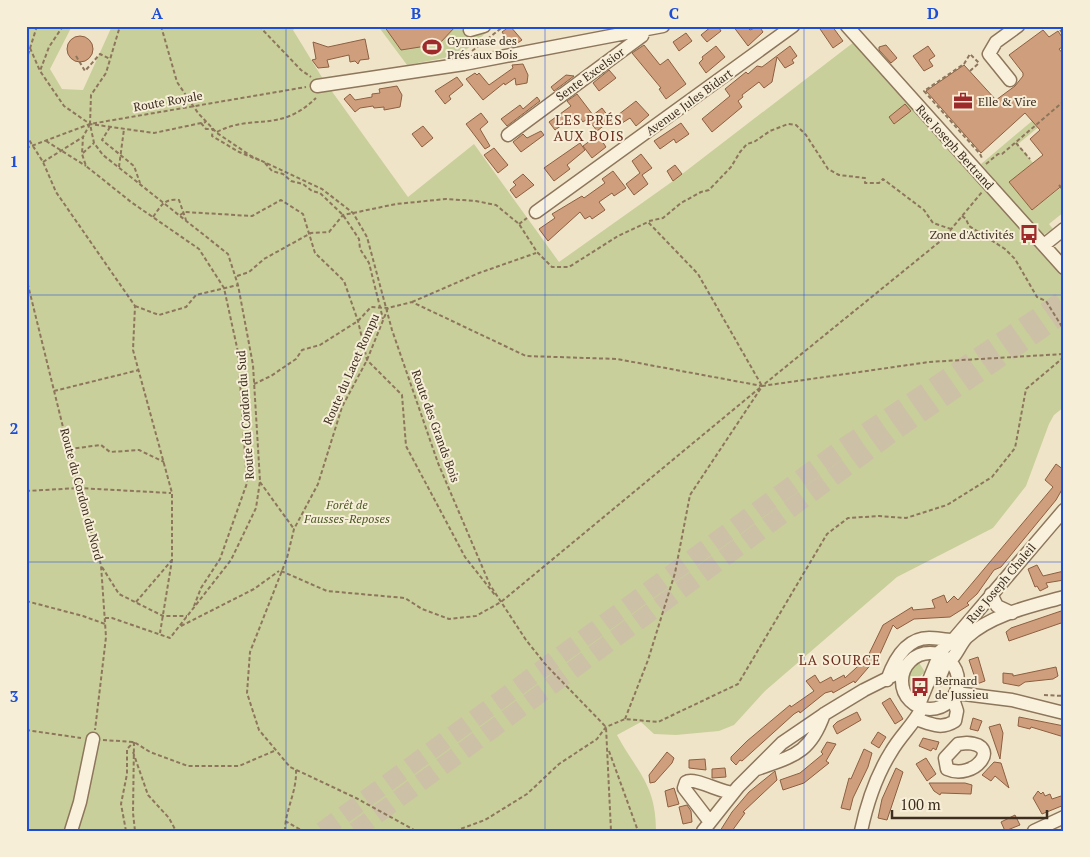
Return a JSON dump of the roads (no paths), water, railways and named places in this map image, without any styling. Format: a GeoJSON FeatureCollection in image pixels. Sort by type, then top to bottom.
{"type":"FeatureCollection","features":[{"type":"Feature","properties":{"kind":"street"},"geometry":{"type":"LineString","coordinates":[[470,30],[484,26]]}},
{"type":"Feature","properties":{"kind":"street"},"geometry":{"type":"LineString","coordinates":[[320,88],[464,64],[663,26]]}},
{"type":"Feature","properties":{"kind":"street","name":"Avenue Jules Bidart"},"geometry":{"type":"LineString","coordinates":[[536,212],[793,26]]}},
{"type":"Feature","properties":{"kind":"street","name":"Rue Joseph Bertrand"},"geometry":{"type":"LineString","coordinates":[[847,26],[1064,268]]}},
{"type":"Feature","properties":{"kind":"street"},"geometry":{"type":"LineString","coordinates":[[1010,80],[989,54],[996,42],[1018,26]]}},
{"type":"Feature","properties":{"kind":"street","name":"Sente Excelsior"},"geometry":{"type":"LineString","coordinates":[[508,135],[642,36],[644,30]]}},
{"type":"Feature","properties":{"kind":"street"},"geometry":{"type":"LineString","coordinates":[[1044,245],[1064,229]]}},
{"type":"Feature","properties":{"kind":"street","name":"Rue Joseph Chaleil"},"geometry":{"type":"LineString","coordinates":[[937,654],[953,640],[1064,510]]}},
{"type":"Feature","properties":{"kind":"street"},"geometry":{"type":"LineString","coordinates":[[991,594],[997,606],[1012,614]]}},
{"type":"Feature","properties":{"kind":"street"},"geometry":{"type":"LineString","coordinates":[[922,708],[928,706],[945,664],[950,662],[968,637],[990,623],[1064,597]]}},
{"type":"Feature","properties":{"kind":"street"},"geometry":{"type":"LineString","coordinates":[[887,680],[900,654],[912,643],[929,638],[953,640]]}},
{"type":"Feature","properties":{"kind":"street"},"geometry":{"type":"LineString","coordinates":[[861,831],[866,807],[881,770],[891,750],[916,720],[922,708],[920,702],[938,658],[937,654]]}},
{"type":"Feature","properties":{"kind":"street"},"geometry":{"type":"LineString","coordinates":[[916,720],[937,726],[955,721],[957,710],[954,696],[957,685],[950,662],[937,654],[919,656],[908,663],[904,670],[902,686],[909,698],[922,708],[942,706],[954,696],[1012,700],[1064,713]]}},
{"type":"Feature","properties":{"kind":"street"},"geometry":{"type":"LineString","coordinates":[[733,793],[720,792],[695,780],[686,782],[684,788],[706,826],[733,793],[782,743],[824,714],[864,690],[904,670]]}},
{"type":"Feature","properties":{"kind":"street"},"geometry":{"type":"LineString","coordinates":[[887,680],[902,686]]}},
{"type":"Feature","properties":{"kind":"street"},"geometry":{"type":"LineString","coordinates":[[755,770],[782,762],[799,753],[813,737],[824,714]]}},
{"type":"Feature","properties":{"kind":"street"},"geometry":{"type":"LineString","coordinates":[[949,724],[958,744]]}},
{"type":"Feature","properties":{"kind":"street"},"geometry":{"type":"LineString","coordinates":[[71,831],[80,802],[94,739]]}},
{"type":"Feature","properties":{"kind":"street"},"geometry":{"type":"LineString","coordinates":[[1034,831],[1064,817]]}},
{"type":"Feature","properties":{"kind":"tunnel"},"geometry":{"type":"LineString","coordinates":[[322,831],[842,448],[1064,299]]}},
{"type":"Feature","properties":{"kind":"tunnel"},"geometry":{"type":"LineString","coordinates":[[355,831],[901,427],[1064,314]]}},
{"type":"Feature","properties":{"kind":"place","name":"Gymnase des Prés aux Bois"},"geometry":{"type":"Point","coordinates":[432,47]}},
{"type":"Feature","properties":{"kind":"place","name":"Elle & Vire"},"geometry":{"type":"Point","coordinates":[963,101]}},
{"type":"Feature","properties":{"kind":"place","name":"Zone d'Activités"},"geometry":{"type":"Point","coordinates":[1029,234]}},
{"type":"Feature","properties":{"kind":"place","name":"Bernard de Jussieu"},"geometry":{"type":"Point","coordinates":[920,687]}},
{"type":"Feature","properties":{"kind":"district","name":"LES PRÉS AUX BOIS"},"geometry":{"type":"Point","coordinates":[589,128]}},
{"type":"Feature","properties":{"kind":"district","name":"LA SOURCE"},"geometry":{"type":"Point","coordinates":[840,659]}},
{"type":"Feature","properties":{"kind":"park label","name":"Forêt de Fausses-Reposes"},"geometry":{"type":"Point","coordinates":[347,511]}}]}
